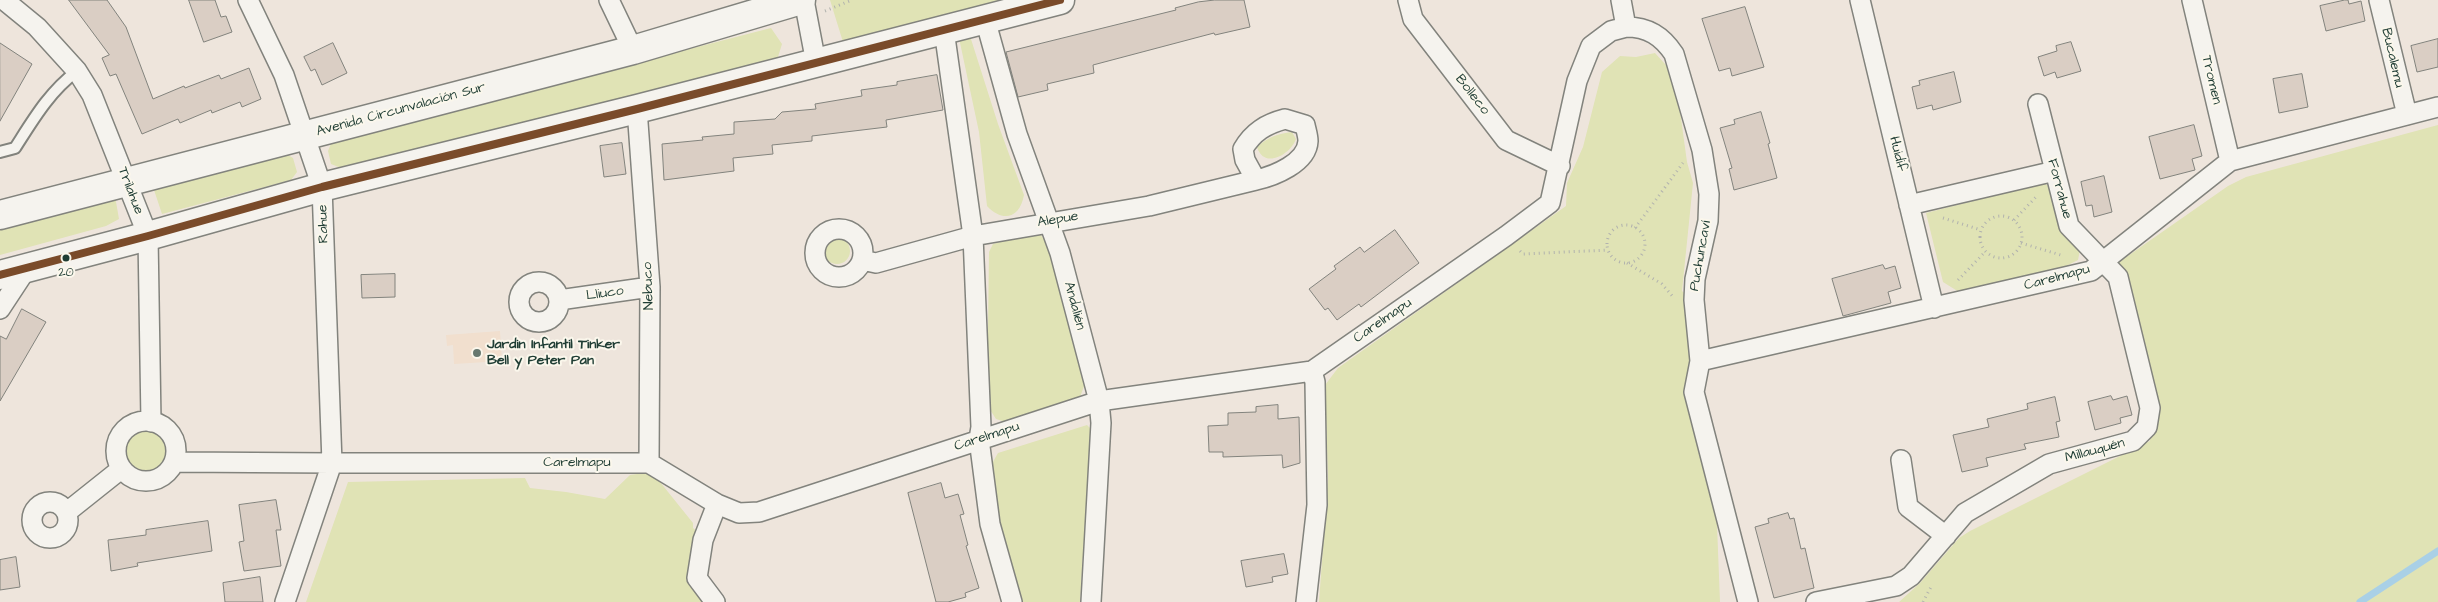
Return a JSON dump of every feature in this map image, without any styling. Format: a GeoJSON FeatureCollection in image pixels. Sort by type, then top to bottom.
{"type":"FeatureCollection","features":[{"type":"Feature","properties":{"kind":"main road"},"geometry":{"type":"LineString","coordinates":[[0,275],[322,187],[637,110],[1060,0]]}},
{"type":"Feature","properties":{"kind":"main road","name":"Avenida Circunvalación Sur"},"geometry":{"type":"LineString","coordinates":[[0,215],[804,6]]}},
{"type":"Feature","properties":{"kind":"street","name":"Trilahue"},"geometry":{"type":"LineString","coordinates":[[4,0],[37,27],[77,71],[92,95],[148,236],[151,422]]}},
{"type":"Feature","properties":{"kind":"street","name":"Rahue"},"geometry":{"type":"LineString","coordinates":[[248,0],[284,75],[322,187],[332,463]]}},
{"type":"Feature","properties":{"kind":"street"},"geometry":{"type":"LineString","coordinates":[[609,0],[633,50]]}},
{"type":"Feature","properties":{"kind":"street","name":"Bolleco"},"geometry":{"type":"LineString","coordinates":[[1408,0],[1413,19],[1506,140],[1560,166]]}},
{"type":"Feature","properties":{"kind":"street"},"geometry":{"type":"LineString","coordinates":[[1621,0],[1626,27]]}},
{"type":"Feature","properties":{"kind":"street","name":"Huidif"},"geometry":{"type":"LineString","coordinates":[[1860,0],[1934,308]]}},
{"type":"Feature","properties":{"kind":"street","name":"Tromen"},"geometry":{"type":"LineString","coordinates":[[2192,0],[2230,160]]}},
{"type":"Feature","properties":{"kind":"street","name":"Bucalemu"},"geometry":{"type":"LineString","coordinates":[[2379,0],[2407,115]]}},
{"type":"Feature","properties":{"kind":"street"},"geometry":{"type":"LineString","coordinates":[[804,6],[816,63]]}},
{"type":"Feature","properties":{"kind":"street","name":"Andalién"},"geometry":{"type":"LineString","coordinates":[[985,20],[1017,134],[1060,253],[1099,400],[1101,423],[1092,602]]}},
{"type":"Feature","properties":{"kind":"street","name":"Carelmapu"},"geometry":{"type":"LineString","coordinates":[[332,463],[649,463],[717,504],[739,513],[759,512],[1099,400],[1312,371],[1506,236],[1550,202],[1560,166],[1577,80],[1591,46],[1611,31],[1626,27]]}},
{"type":"Feature","properties":{"kind":"street","name":"Puchuncaví"},"geometry":{"type":"LineString","coordinates":[[1626,27],[1647,30],[1658,36],[1674,54],[1702,150],[1710,208],[1698,258],[1694,300],[1700,361],[1694,392],[1748,602]]}},
{"type":"Feature","properties":{"kind":"street"},"geometry":{"type":"LineString","coordinates":[[944,30],[973,236],[981,427],[979,439],[990,524],[1012,602]]}},
{"type":"Feature","properties":{"kind":"street","name":"Forrahue"},"geometry":{"type":"LineString","coordinates":[[2038,104],[2069,226],[2104,261]]}},
{"type":"Feature","properties":{"kind":"street","name":"Carelmapu"},"geometry":{"type":"LineString","coordinates":[[1700,361],[2091,271],[2230,160],[2438,107]]}},
{"type":"Feature","properties":{"kind":"street","name":"Nebuco"},"geometry":{"type":"LineString","coordinates":[[637,110],[650,287],[649,463]]}},
{"type":"Feature","properties":{"kind":"street"},"geometry":{"type":"LineString","coordinates":[[1909,205],[2055,171]]}},
{"type":"Feature","properties":{"kind":"street","name":"Alepue"},"geometry":{"type":"LineString","coordinates":[[862,260],[876,263],[973,236],[1048,221],[1149,206],[1256,180]]}},
{"type":"Feature","properties":{"kind":"street","name":"Millauquén"},"geometry":{"type":"LineString","coordinates":[[1816,602],[1896,586],[1911,576],[1965,513],[2049,464],[2133,441],[2147,427],[2150,408],[2118,277],[2104,261]]}},
{"type":"Feature","properties":{"kind":"street"},"geometry":{"type":"LineString","coordinates":[[0,309],[27,268]]}},
{"type":"Feature","properties":{"kind":"street","name":"Lliuco"},"geometry":{"type":"LineString","coordinates":[[559,300],[650,287]]}},
{"type":"Feature","properties":{"kind":"street"},"geometry":{"type":"LineString","coordinates":[[1306,602],[1317,505],[1315,382],[1312,371]]}},
{"type":"Feature","properties":{"kind":"street"},"geometry":{"type":"LineString","coordinates":[[151,422],[161,425],[169,432],[174,441],[176,451],[174,462],[167,473],[156,480],[144,482],[131,478],[121,469],[116,453],[120,436],[133,424],[151,422]]}},
{"type":"Feature","properties":{"kind":"street"},"geometry":{"type":"LineString","coordinates":[[1901,460],[1908,507],[1946,536]]}},
{"type":"Feature","properties":{"kind":"street"},"geometry":{"type":"LineString","coordinates":[[174,462],[332,463],[286,602]]}},
{"type":"Feature","properties":{"kind":"street"},"geometry":{"type":"LineString","coordinates":[[67,512],[121,469]]}},
{"type":"Feature","properties":{"kind":"street"},"geometry":{"type":"LineString","coordinates":[[715,602],[697,578],[703,540],[717,504]]}},
{"type":"Feature","properties":{"kind":"lane"},"geometry":{"type":"LineString","coordinates":[[0,152],[15,148],[44,103],[60,84],[77,71]]}},
{"type":"Feature","properties":{"kind":"path"},"geometry":{"type":"LineString","coordinates":[[804,6],[852,0]]}},
{"type":"Feature","properties":{"kind":"path"},"geometry":{"type":"LineString","coordinates":[[1635,228],[1687,158],[1702,150]]}},
{"type":"Feature","properties":{"kind":"path"},"geometry":{"type":"LineString","coordinates":[[1993,217],[2008,217],[2019,226],[2022,232],[2022,243],[2011,256],[1998,258],[1986,252],[1982,246],[1980,233],[1982,226],[1993,217]]}},
{"type":"Feature","properties":{"kind":"path"},"geometry":{"type":"LineString","coordinates":[[1626,263],[1637,259],[1644,249],[1643,237],[1635,228],[1622,226],[1617,228],[1609,238],[1608,250],[1615,259],[1626,263],[1662,284],[1676,300],[1694,300]]}},
{"type":"Feature","properties":{"kind":"path"},"geometry":{"type":"LineString","coordinates":[[1506,236],[1523,254],[1608,250]]}},
{"type":"Feature","properties":{"kind":"path"},"geometry":{"type":"LineString","coordinates":[[2022,243],[2078,260],[2104,261]]}},
{"type":"Feature","properties":{"kind":"shaded area","name":"Jardin Infantil Tinker Bell y Peter Pan"},"geometry":{"type":"Polygon","coordinates":[[[500,331],[502,361],[454,364],[453,345],[447,346],[446,335],[500,331]]]}},
{"type":"Feature","properties":{"kind":"green space"},"geometry":{"type":"Polygon","coordinates":[[[830,0],[1005,0],[843,42],[830,0]]]}},
{"type":"Feature","properties":{"kind":"green space"},"geometry":{"type":"Polygon","coordinates":[[[771,28],[782,44],[777,60],[341,168],[331,164],[328,151],[332,141],[771,28]]]}},
{"type":"Feature","properties":{"kind":"green space"},"geometry":{"type":"Polygon","coordinates":[[[970,36],[998,124],[1024,195],[1019,209],[1010,216],[999,215],[987,206],[979,132],[959,38],[970,36]]]}},
{"type":"Feature","properties":{"kind":"green space"},"geometry":{"type":"Polygon","coordinates":[[[1655,53],[1675,75],[1687,162],[1693,183],[1682,291],[1695,302],[1697,370],[1716,499],[1720,602],[1319,602],[1328,478],[1325,385],[1338,368],[1566,206],[1567,183],[1583,147],[1602,72],[1620,56],[1636,57],[1655,53]]]}},
{"type":"Feature","properties":{"kind":"green space"},"geometry":{"type":"Polygon","coordinates":[[[2438,125],[2438,602],[1899,602],[1920,583],[1959,538],[2150,441],[2146,395],[2127,301],[2102,274],[2228,186],[2246,177],[2438,125]]]}},
{"type":"Feature","properties":{"kind":"green space"},"geometry":{"type":"Polygon","coordinates":[[[1292,132],[1296,139],[1289,150],[1271,159],[1265,158],[1260,154],[1257,147],[1269,138],[1292,132]]]}},
{"type":"Feature","properties":{"kind":"green space"},"geometry":{"type":"Polygon","coordinates":[[[286,154],[293,158],[297,172],[291,180],[162,214],[154,190],[286,154]]]}},
{"type":"Feature","properties":{"kind":"green space"},"geometry":{"type":"Polygon","coordinates":[[[2043,183],[2051,187],[2080,250],[2078,260],[2064,267],[1959,292],[1943,282],[1926,213],[2043,183]]]}},
{"type":"Feature","properties":{"kind":"green space"},"geometry":{"type":"Polygon","coordinates":[[[115,196],[119,219],[106,226],[0,255],[0,220],[115,196]]]}},
{"type":"Feature","properties":{"kind":"green space"},"geometry":{"type":"Polygon","coordinates":[[[1038,232],[1053,250],[1086,381],[1080,397],[1009,423],[996,419],[987,405],[989,252],[993,244],[1038,232]]]}},
{"type":"Feature","properties":{"kind":"green space"},"geometry":{"type":"Polygon","coordinates":[[[837,238],[846,242],[850,251],[846,260],[837,264],[828,260],[824,251],[828,242],[837,238]]]}},
{"type":"Feature","properties":{"kind":"green space"},"geometry":{"type":"Polygon","coordinates":[[[1087,425],[1091,429],[1080,602],[1023,602],[1002,532],[990,467],[998,453],[1087,425]]]}},
{"type":"Feature","properties":{"kind":"green space"},"geometry":{"type":"Polygon","coordinates":[[[145,428],[154,430],[162,435],[167,443],[169,452],[167,461],[162,469],[154,474],[145,476],[136,474],[128,469],[123,461],[121,452],[123,443],[128,435],[136,430],[145,428]]]}},
{"type":"Feature","properties":{"kind":"green space"},"geometry":{"type":"Polygon","coordinates":[[[652,472],[693,523],[693,528],[698,532],[694,550],[718,602],[306,602],[348,482],[525,478],[530,488],[605,499],[630,475],[652,472]]]}},
{"type":"Feature","properties":{"kind":"building"},"geometry":{"type":"Polygon","coordinates":[[[69,0],[107,0],[126,27],[153,99],[184,86],[185,88],[219,75],[221,79],[249,68],[261,99],[242,107],[240,102],[212,113],[211,110],[180,123],[178,119],[142,134],[116,74],[110,76],[102,58],[109,55],[69,0]]]}},
{"type":"Feature","properties":{"kind":"building"},"geometry":{"type":"Polygon","coordinates":[[[189,0],[215,0],[221,17],[226,16],[232,32],[204,42],[189,0]]]}},
{"type":"Feature","properties":{"kind":"building"},"geometry":{"type":"Polygon","coordinates":[[[1244,0],[1250,27],[1215,35],[1214,33],[1093,65],[1094,73],[1047,84],[1048,90],[1018,97],[1006,52],[1176,10],[1175,8],[1198,2],[1244,0]]]}},
{"type":"Feature","properties":{"kind":"building"},"geometry":{"type":"Polygon","coordinates":[[[2348,0],[2349,4],[2361,1],[2365,21],[2326,31],[2320,6],[2348,0]]]}},
{"type":"Feature","properties":{"kind":"building"},"geometry":{"type":"Polygon","coordinates":[[[1745,7],[1764,67],[1732,76],[1730,68],[1719,71],[1702,19],[1745,7]]]}},
{"type":"Feature","properties":{"kind":"building"},"geometry":{"type":"Polygon","coordinates":[[[2438,39],[2438,67],[2417,72],[2411,46],[2438,39]]]}},
{"type":"Feature","properties":{"kind":"building"},"geometry":{"type":"Polygon","coordinates":[[[2071,42],[2081,71],[2057,78],[2055,72],[2044,76],[2038,57],[2057,51],[2056,46],[2071,42]]]}},
{"type":"Feature","properties":{"kind":"building"},"geometry":{"type":"Polygon","coordinates":[[[0,43],[32,64],[0,121],[0,43]]]}},
{"type":"Feature","properties":{"kind":"building"},"geometry":{"type":"Polygon","coordinates":[[[333,43],[347,73],[322,85],[315,69],[311,71],[304,57],[333,43]]]}},
{"type":"Feature","properties":{"kind":"building"},"geometry":{"type":"Polygon","coordinates":[[[1954,72],[1961,102],[1933,110],[1932,105],[1917,109],[1912,87],[1920,85],[1919,81],[1954,72]]]}},
{"type":"Feature","properties":{"kind":"building"},"geometry":{"type":"Polygon","coordinates":[[[2302,74],[2308,107],[2279,113],[2273,79],[2302,74]]]}},
{"type":"Feature","properties":{"kind":"building"},"geometry":{"type":"Polygon","coordinates":[[[937,75],[943,110],[886,120],[887,127],[812,136],[812,141],[772,145],[773,154],[733,158],[734,171],[664,180],[662,144],[703,140],[702,137],[734,134],[734,122],[775,119],[782,112],[816,109],[815,104],[862,96],[861,90],[897,85],[897,82],[937,75]]]}},
{"type":"Feature","properties":{"kind":"building"},"geometry":{"type":"Polygon","coordinates":[[[1761,112],[1777,178],[1734,190],[1729,169],[1732,168],[1720,128],[1735,124],[1734,120],[1761,112]]]}},
{"type":"Feature","properties":{"kind":"building"},"geometry":{"type":"Polygon","coordinates":[[[2194,125],[2202,156],[2192,159],[2195,170],[2160,179],[2149,137],[2194,125]]]}},
{"type":"Feature","properties":{"kind":"building"},"geometry":{"type":"Polygon","coordinates":[[[622,143],[626,174],[604,177],[600,146],[622,143]]]}},
{"type":"Feature","properties":{"kind":"building"},"geometry":{"type":"Polygon","coordinates":[[[2104,176],[2112,212],[2094,217],[2092,205],[2086,206],[2081,182],[2104,176]]]}},
{"type":"Feature","properties":{"kind":"building"},"geometry":{"type":"Polygon","coordinates":[[[1395,230],[1419,263],[1361,307],[1359,304],[1337,320],[1328,308],[1325,310],[1309,289],[1336,269],[1334,266],[1360,247],[1364,252],[1395,230]]]}},
{"type":"Feature","properties":{"kind":"building"},"geometry":{"type":"Polygon","coordinates":[[[1883,265],[1885,269],[1895,266],[1901,288],[1888,292],[1891,303],[1843,316],[1832,279],[1883,265]]]}},
{"type":"Feature","properties":{"kind":"building"},"geometry":{"type":"Polygon","coordinates":[[[395,274],[395,297],[362,298],[361,275],[395,274]]]}},
{"type":"Feature","properties":{"kind":"building"},"geometry":{"type":"Polygon","coordinates":[[[22,309],[46,322],[0,401],[0,336],[6,339],[22,309]]]}},
{"type":"Feature","properties":{"kind":"building"},"geometry":{"type":"Polygon","coordinates":[[[2111,396],[2113,400],[2127,396],[2132,415],[2120,418],[2121,423],[2095,430],[2088,402],[2111,396]]]}},
{"type":"Feature","properties":{"kind":"building"},"geometry":{"type":"Polygon","coordinates":[[[2055,397],[2060,421],[2056,422],[2059,437],[2024,444],[2026,449],[1986,458],[1988,466],[1962,472],[1953,435],[1989,427],[1987,419],[2028,409],[2027,404],[2055,397]]]}},
{"type":"Feature","properties":{"kind":"building"},"geometry":{"type":"Polygon","coordinates":[[[1278,405],[1278,419],[1299,417],[1300,463],[1283,468],[1282,455],[1223,457],[1223,452],[1209,452],[1208,426],[1228,425],[1228,413],[1256,412],[1256,407],[1278,405]]]}},
{"type":"Feature","properties":{"kind":"building"},"geometry":{"type":"Polygon","coordinates":[[[941,483],[945,498],[958,494],[964,514],[960,515],[968,545],[966,546],[979,588],[965,593],[966,597],[948,602],[936,602],[908,493],[941,483]]]}},
{"type":"Feature","properties":{"kind":"building"},"geometry":{"type":"Polygon","coordinates":[[[276,500],[281,530],[276,530],[281,566],[244,571],[239,542],[244,541],[239,505],[276,500]]]}},
{"type":"Feature","properties":{"kind":"building"},"geometry":{"type":"Polygon","coordinates":[[[1788,513],[1790,519],[1794,518],[1801,549],[1805,548],[1814,588],[1774,598],[1755,527],[1769,523],[1768,519],[1788,513]]]}},
{"type":"Feature","properties":{"kind":"building"},"geometry":{"type":"Polygon","coordinates":[[[208,521],[212,551],[137,563],[138,566],[111,571],[108,540],[146,535],[146,530],[208,521]]]}},
{"type":"Feature","properties":{"kind":"building"},"geometry":{"type":"Polygon","coordinates":[[[1284,554],[1288,574],[1272,577],[1273,582],[1246,587],[1241,561],[1284,554]]]}},
{"type":"Feature","properties":{"kind":"building"},"geometry":{"type":"Polygon","coordinates":[[[16,557],[20,587],[0,590],[0,560],[16,557]]]}},
{"type":"Feature","properties":{"kind":"building"},"geometry":{"type":"Polygon","coordinates":[[[260,577],[263,602],[225,602],[223,583],[260,577]]]}},
{"type":"Feature","properties":{"kind":"waterway"},"geometry":{"type":"LineString","coordinates":[[2360,602],[2438,551]]}},
{"type":"Feature","properties":{"kind":"transit line"},"geometry":{"type":"LineString","coordinates":[[0,275],[322,187],[637,109],[1060,0]]}},
{"type":"Feature","properties":{"kind":"place","name":"20"},"geometry":{"type":"Point","coordinates":[66,258]}},
{"type":"Feature","properties":{"kind":"place","name":"Jardin Infantil Tinker Bell y Peter Pan"},"geometry":{"type":"Point","coordinates":[477,353]}}]}
